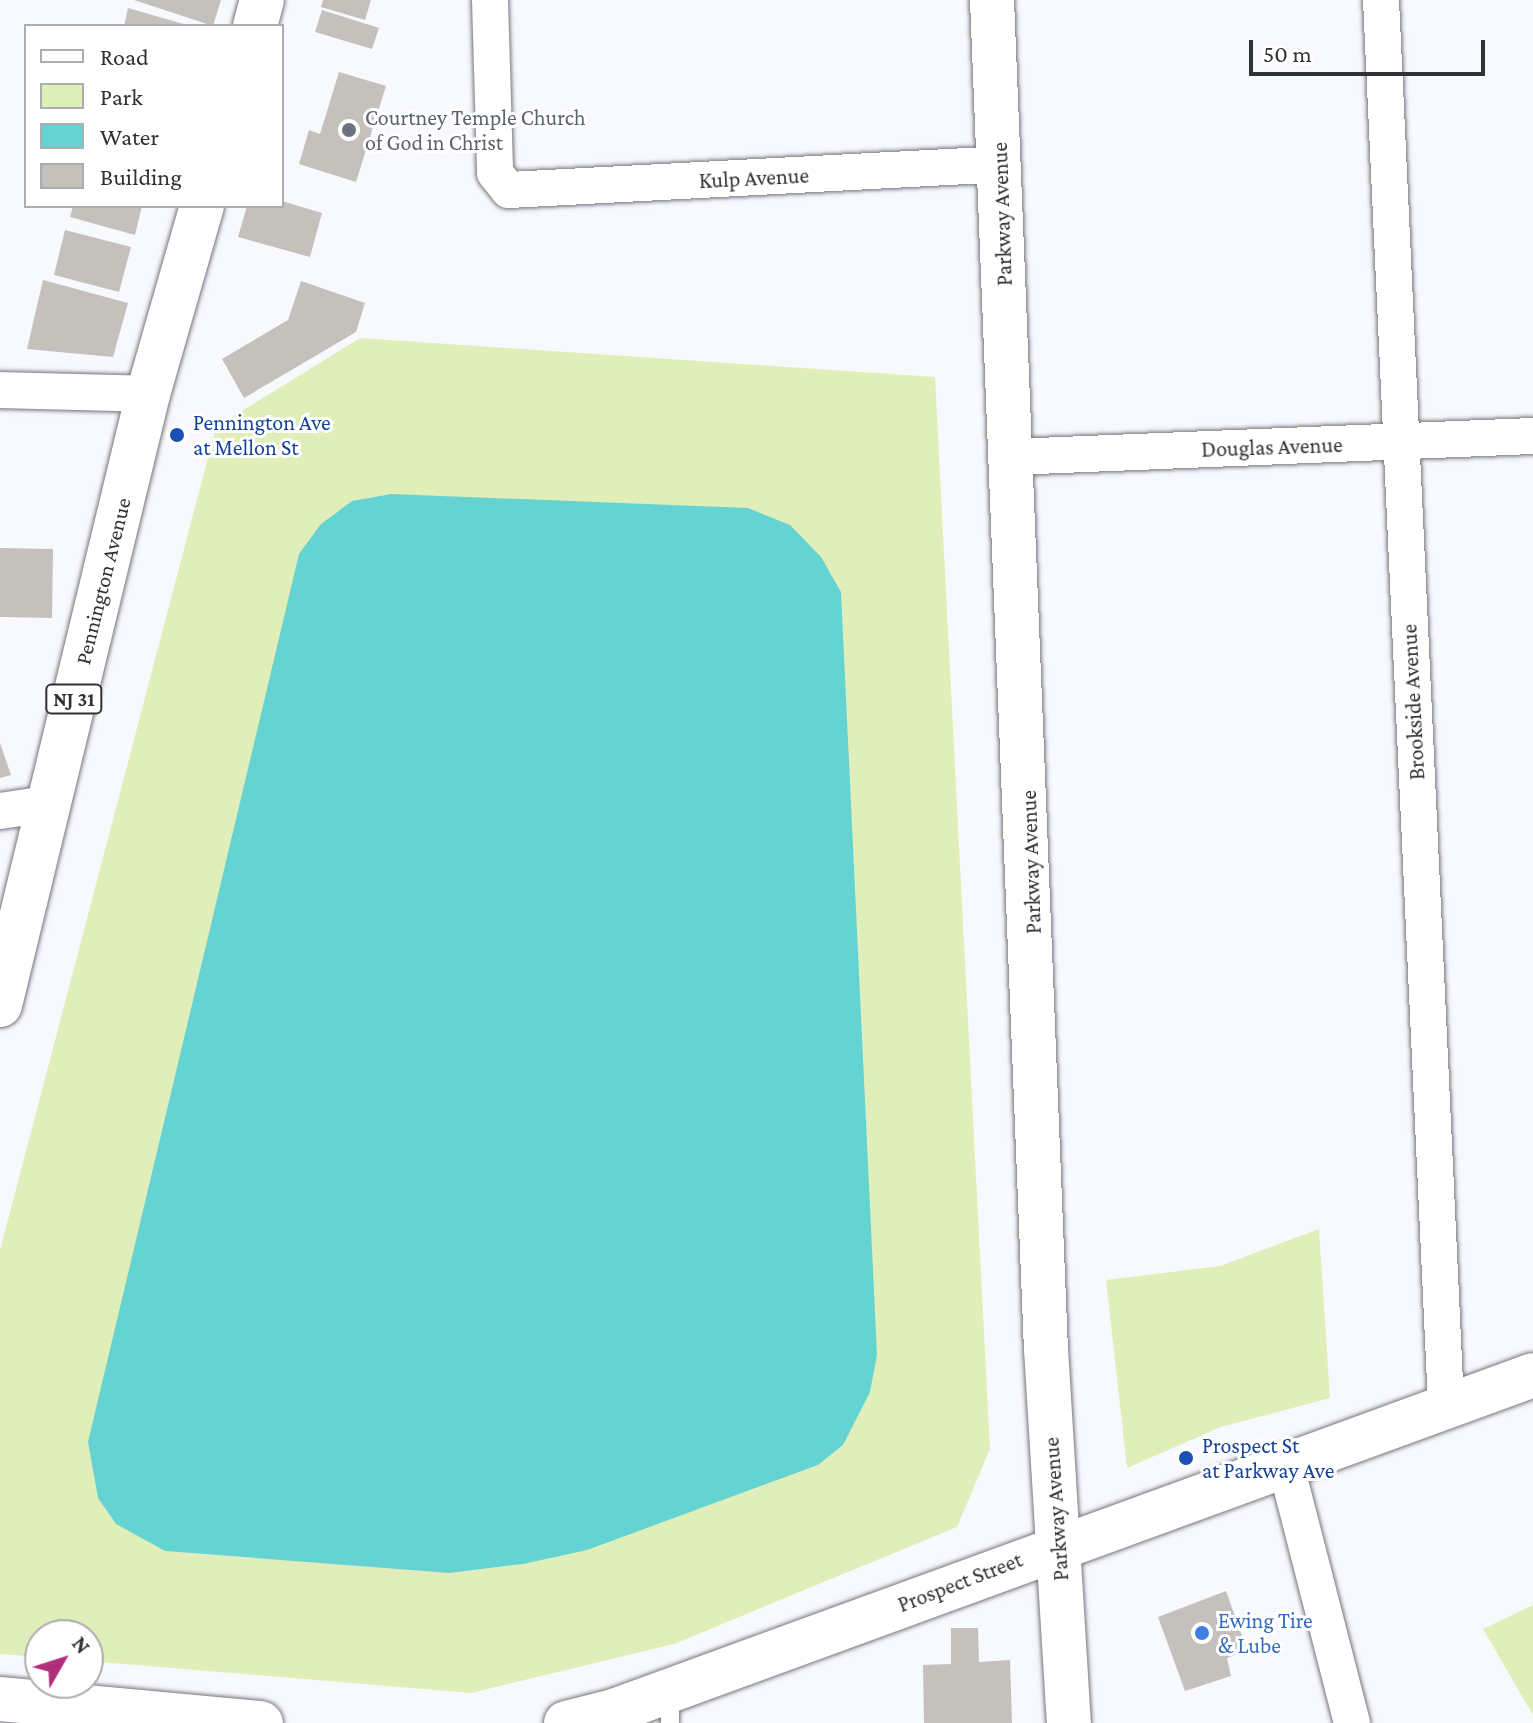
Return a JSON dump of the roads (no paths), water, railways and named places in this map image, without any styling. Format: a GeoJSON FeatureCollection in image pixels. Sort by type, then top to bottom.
{"type":"FeatureCollection","features":[{"type":"Feature","properties":{"kind":"street"},"geometry":{"type":"LineString","coordinates":[[256,24],[262,0]]}},
{"type":"Feature","properties":{"kind":"street","name":"Kulp Avenue"},"geometry":{"type":"LineString","coordinates":[[490,0],[495,173],[509,190],[1001,164]]}},
{"type":"Feature","properties":{"kind":"street","name":"Parkway Avenue"},"geometry":{"type":"LineString","coordinates":[[992,0],[1058,1544],[1069,1723]]}},
{"type":"Feature","properties":{"kind":"street","name":"Brookside Avenue"},"geometry":{"type":"LineString","coordinates":[[1381,0],[1446,1405]]}},
{"type":"Feature","properties":{"kind":"street","name":"Pennington Avenue"},"geometry":{"type":"LineString","coordinates":[[0,1005],[148,394],[201,208]]}},
{"type":"Feature","properties":{"kind":"street"},"geometry":{"type":"LineString","coordinates":[[0,390],[148,394]]}},
{"type":"Feature","properties":{"kind":"street","name":"Douglas Avenue"},"geometry":{"type":"LineString","coordinates":[[1012,457],[1533,436]]}},
{"type":"Feature","properties":{"kind":"street"},"geometry":{"type":"LineString","coordinates":[[0,811],[48,804]]}},
{"type":"Feature","properties":{"kind":"street","name":"Prospect Street"},"geometry":{"type":"LineString","coordinates":[[566,1723],[670,1707],[1058,1544],[1533,1375]]}},
{"type":"Feature","properties":{"kind":"street"},"geometry":{"type":"LineString","coordinates":[[1285,1462],[1352,1723]]}},
{"type":"Feature","properties":{"kind":"street"},"geometry":{"type":"LineString","coordinates":[[19,1708],[261,1723]]}},
{"type":"Feature","properties":{"kind":"water"},"geometry":{"type":"Polygon","coordinates":[[[391,494],[748,508],[790,525],[821,557],[841,592],[877,1355],[870,1392],[843,1445],[818,1465],[587,1550],[523,1564],[449,1573],[165,1551],[116,1524],[98,1498],[88,1442],[299,554],[321,524],[352,501],[391,494]]]}},
{"type":"Feature","properties":{"kind":"place","name":"Courtney Temple Church of God in Christ"},"geometry":{"type":"Point","coordinates":[349,130]}},
{"type":"Feature","properties":{"kind":"place","name":"Pennington Ave at Mellon St"},"geometry":{"type":"Point","coordinates":[177,435]}},
{"type":"Feature","properties":{"kind":"place","name":"Prospect St at Parkway Ave"},"geometry":{"type":"Point","coordinates":[1186,1458]}},
{"type":"Feature","properties":{"kind":"place","name":"Ewing Tire & Lube"},"geometry":{"type":"Point","coordinates":[1202,1633]}}]}
